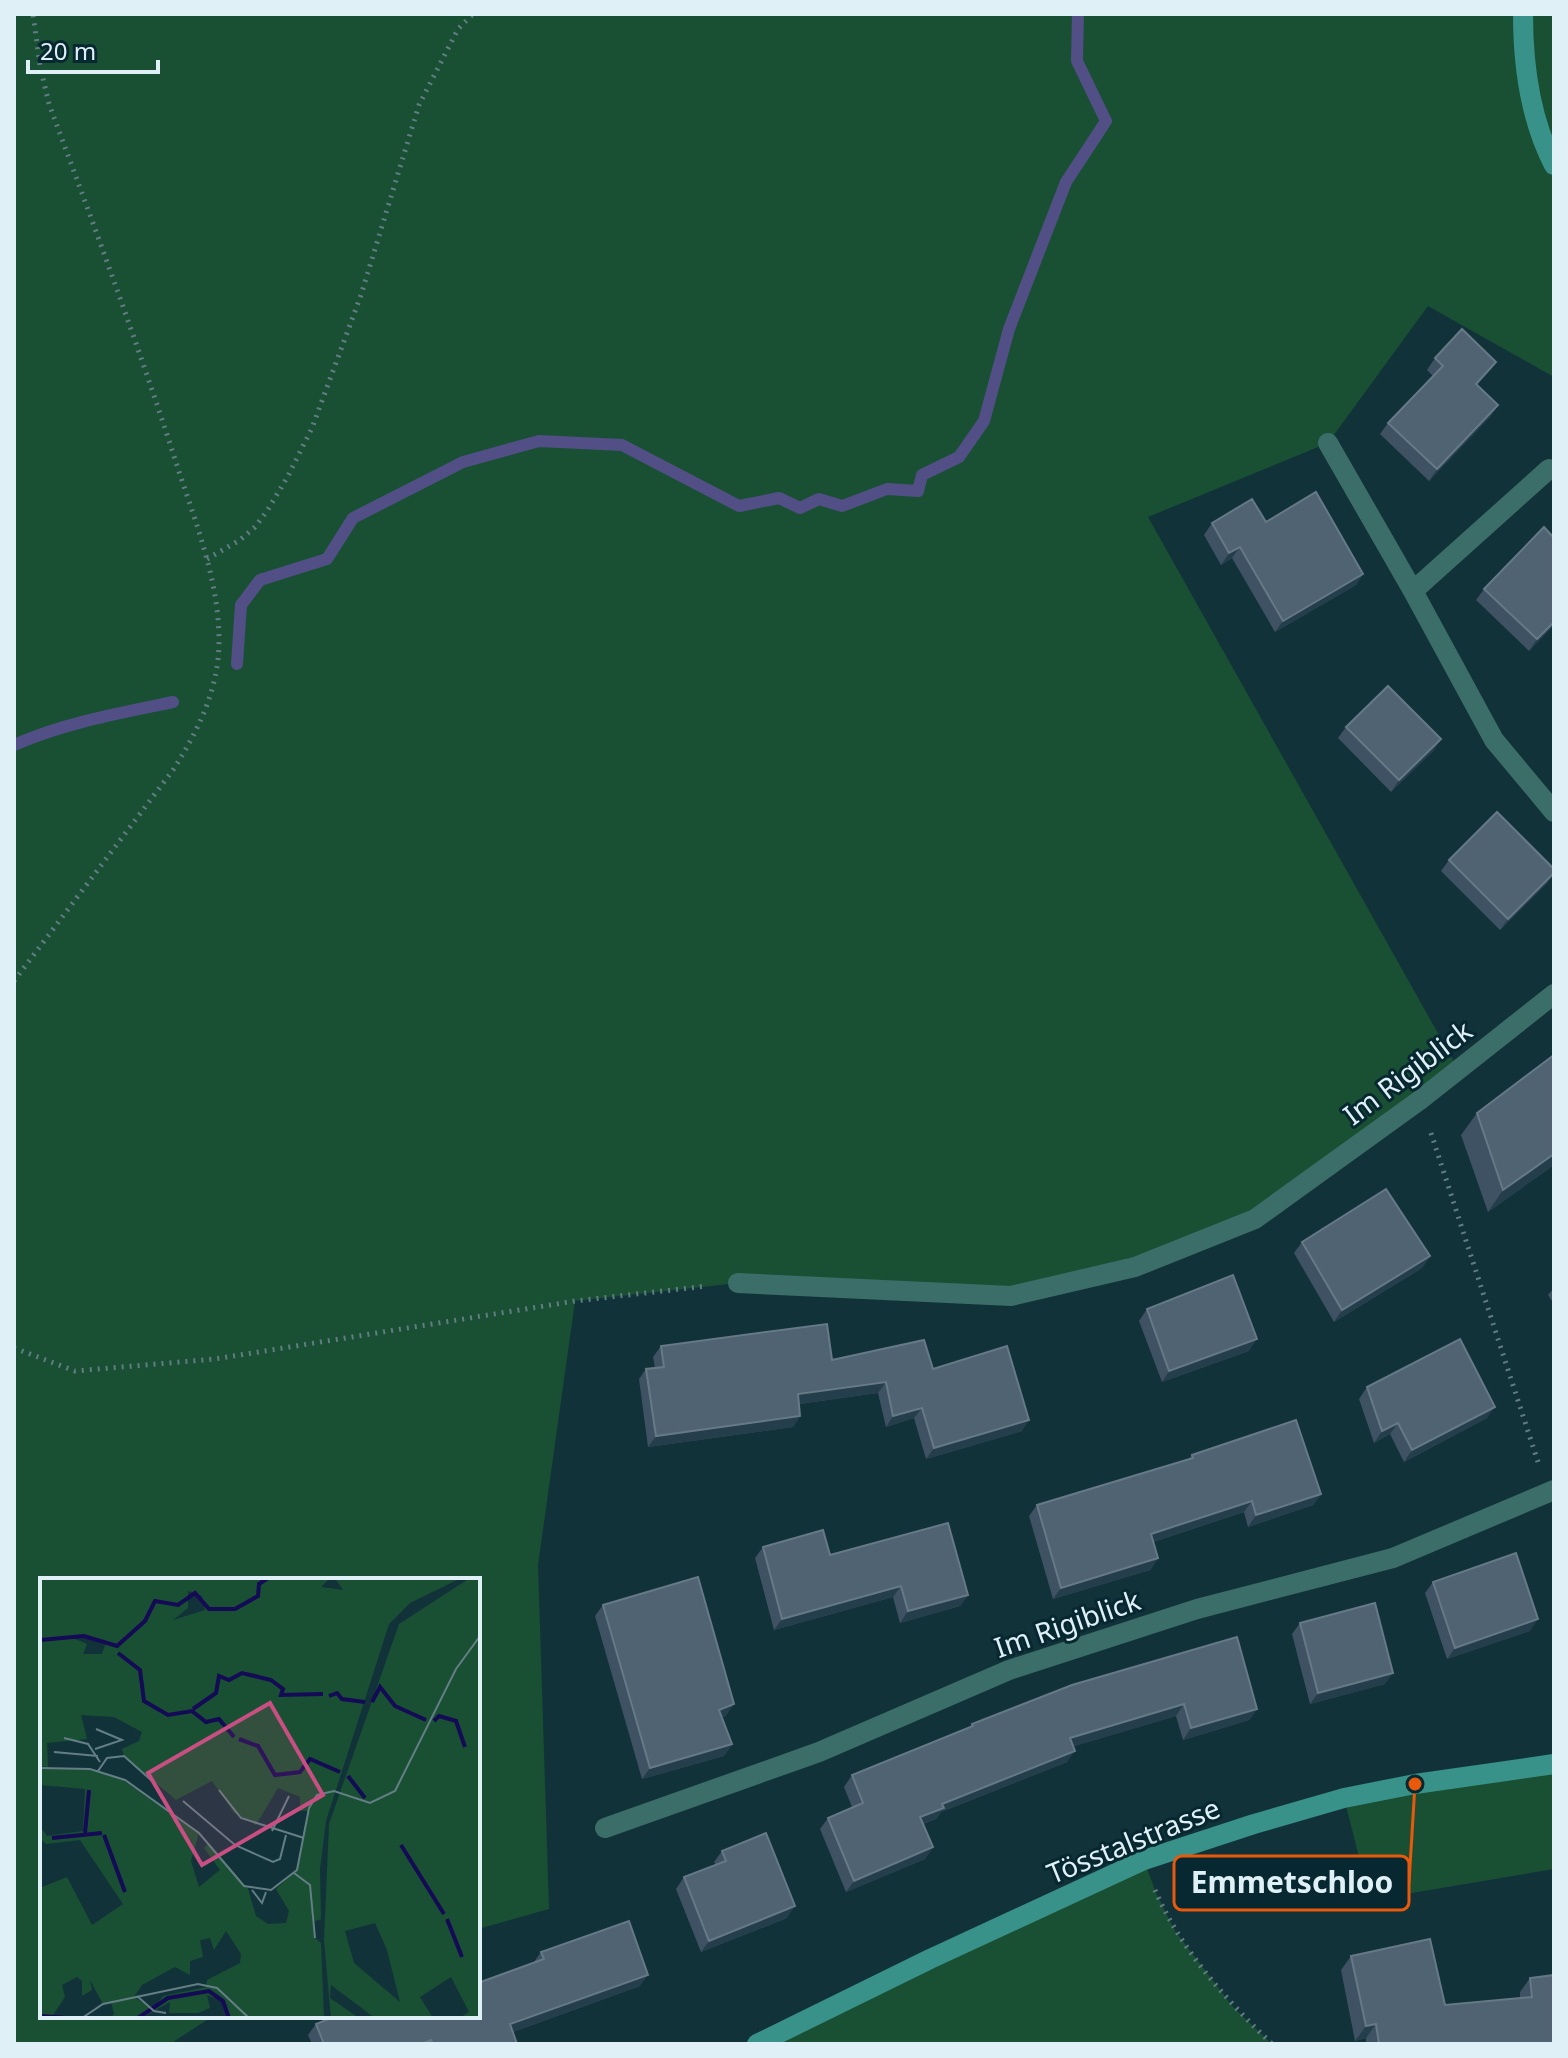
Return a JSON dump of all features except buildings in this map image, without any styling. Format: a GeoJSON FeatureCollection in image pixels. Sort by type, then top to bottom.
{"type":"FeatureCollection","features":[{"type":"Feature","properties":{"kind":"main road"},"geometry":{"type":"LineString","coordinates":[[1523,14],[1527,79],[1535,115],[1554,165]]}},
{"type":"Feature","properties":{"kind":"main road","name":"Tösstalstrasse"},"geometry":{"type":"LineString","coordinates":[[757,2044],[930,1959],[1144,1860],[1344,1798],[1415,1784],[1554,1764]]}},
{"type":"Feature","properties":{"kind":"street"},"geometry":{"type":"LineString","coordinates":[[1328,443],[1494,740],[1554,812]]}},
{"type":"Feature","properties":{"kind":"street"},"geometry":{"type":"LineString","coordinates":[[1413,591],[1549,469]]}},
{"type":"Feature","properties":{"kind":"street","name":"Im Rigiblick"},"geometry":{"type":"LineString","coordinates":[[738,1283],[1011,1296],[1135,1267],[1255,1219],[1420,1100],[1554,994]]}},
{"type":"Feature","properties":{"kind":"street","name":"Im Rigiblick"},"geometry":{"type":"LineString","coordinates":[[605,1828],[819,1752],[1009,1670],[1197,1609],[1393,1558],[1554,1490]]}},
{"type":"Feature","properties":{"kind":"path"},"geometry":{"type":"LineString","coordinates":[[14,981],[173,770],[198,728],[208,704],[217,671],[219,643],[218,613],[207,559],[145,368],[49,104],[33,14]]}},
{"type":"Feature","properties":{"kind":"path"},"geometry":{"type":"LineString","coordinates":[[207,559],[240,540],[255,527],[288,476],[312,428],[361,295],[419,105],[458,29],[473,14]]}},
{"type":"Feature","properties":{"kind":"path"},"geometry":{"type":"LineString","coordinates":[[1420,1100],[1539,1465]]}},
{"type":"Feature","properties":{"kind":"path"},"geometry":{"type":"LineString","coordinates":[[14,1348],[75,1371],[199,1361],[575,1301],[738,1283]]}},
{"type":"Feature","properties":{"kind":"path"},"geometry":{"type":"LineString","coordinates":[[1144,1860],[1175,1931],[1233,2007],[1272,2044]]}},
{"type":"Feature","properties":{"kind":"green space"},"geometry":{"type":"Polygon","coordinates":[[[14,14],[1554,14],[1554,377],[1428,306],[1328,443],[1148,517],[1458,1069],[1255,1219],[1011,1296],[738,1283],[575,1301],[538,1565],[549,1909],[480,1928],[480,1578],[40,1578],[40,2018],[210,2018],[170,2044],[14,2044],[14,14]]]}},
{"type":"Feature","properties":{"kind":"green space"},"geometry":{"type":"Polygon","coordinates":[[[1554,1764],[1554,1869],[1370,1900],[1344,1798],[1554,1764]]]}},
{"type":"Feature","properties":{"kind":"green space"},"geometry":{"type":"Polygon","coordinates":[[[1144,1860],[1175,1931],[1233,2007],[1272,2044],[757,2044],[1144,1860]]]}},
{"type":"Feature","properties":{"kind":"waterway"},"geometry":{"type":"LineString","coordinates":[[237,664],[241,605],[260,580],[327,559],[353,518],[463,462],[539,441],[622,445],[739,506],[779,498],[800,508],[819,499],[842,506],[887,489],[918,491],[922,475],[959,457],[984,421],[1009,329],[1066,182],[1106,121],[1077,61],[1078,14]]}},
{"type":"Feature","properties":{"kind":"waterway"},"geometry":{"type":"LineString","coordinates":[[14,745],[72,725],[173,702]]}},
{"type":"Feature","properties":{"kind":"place","name":"Emmetschloo"},"geometry":{"type":"Point","coordinates":[1415,1784]}}]}
